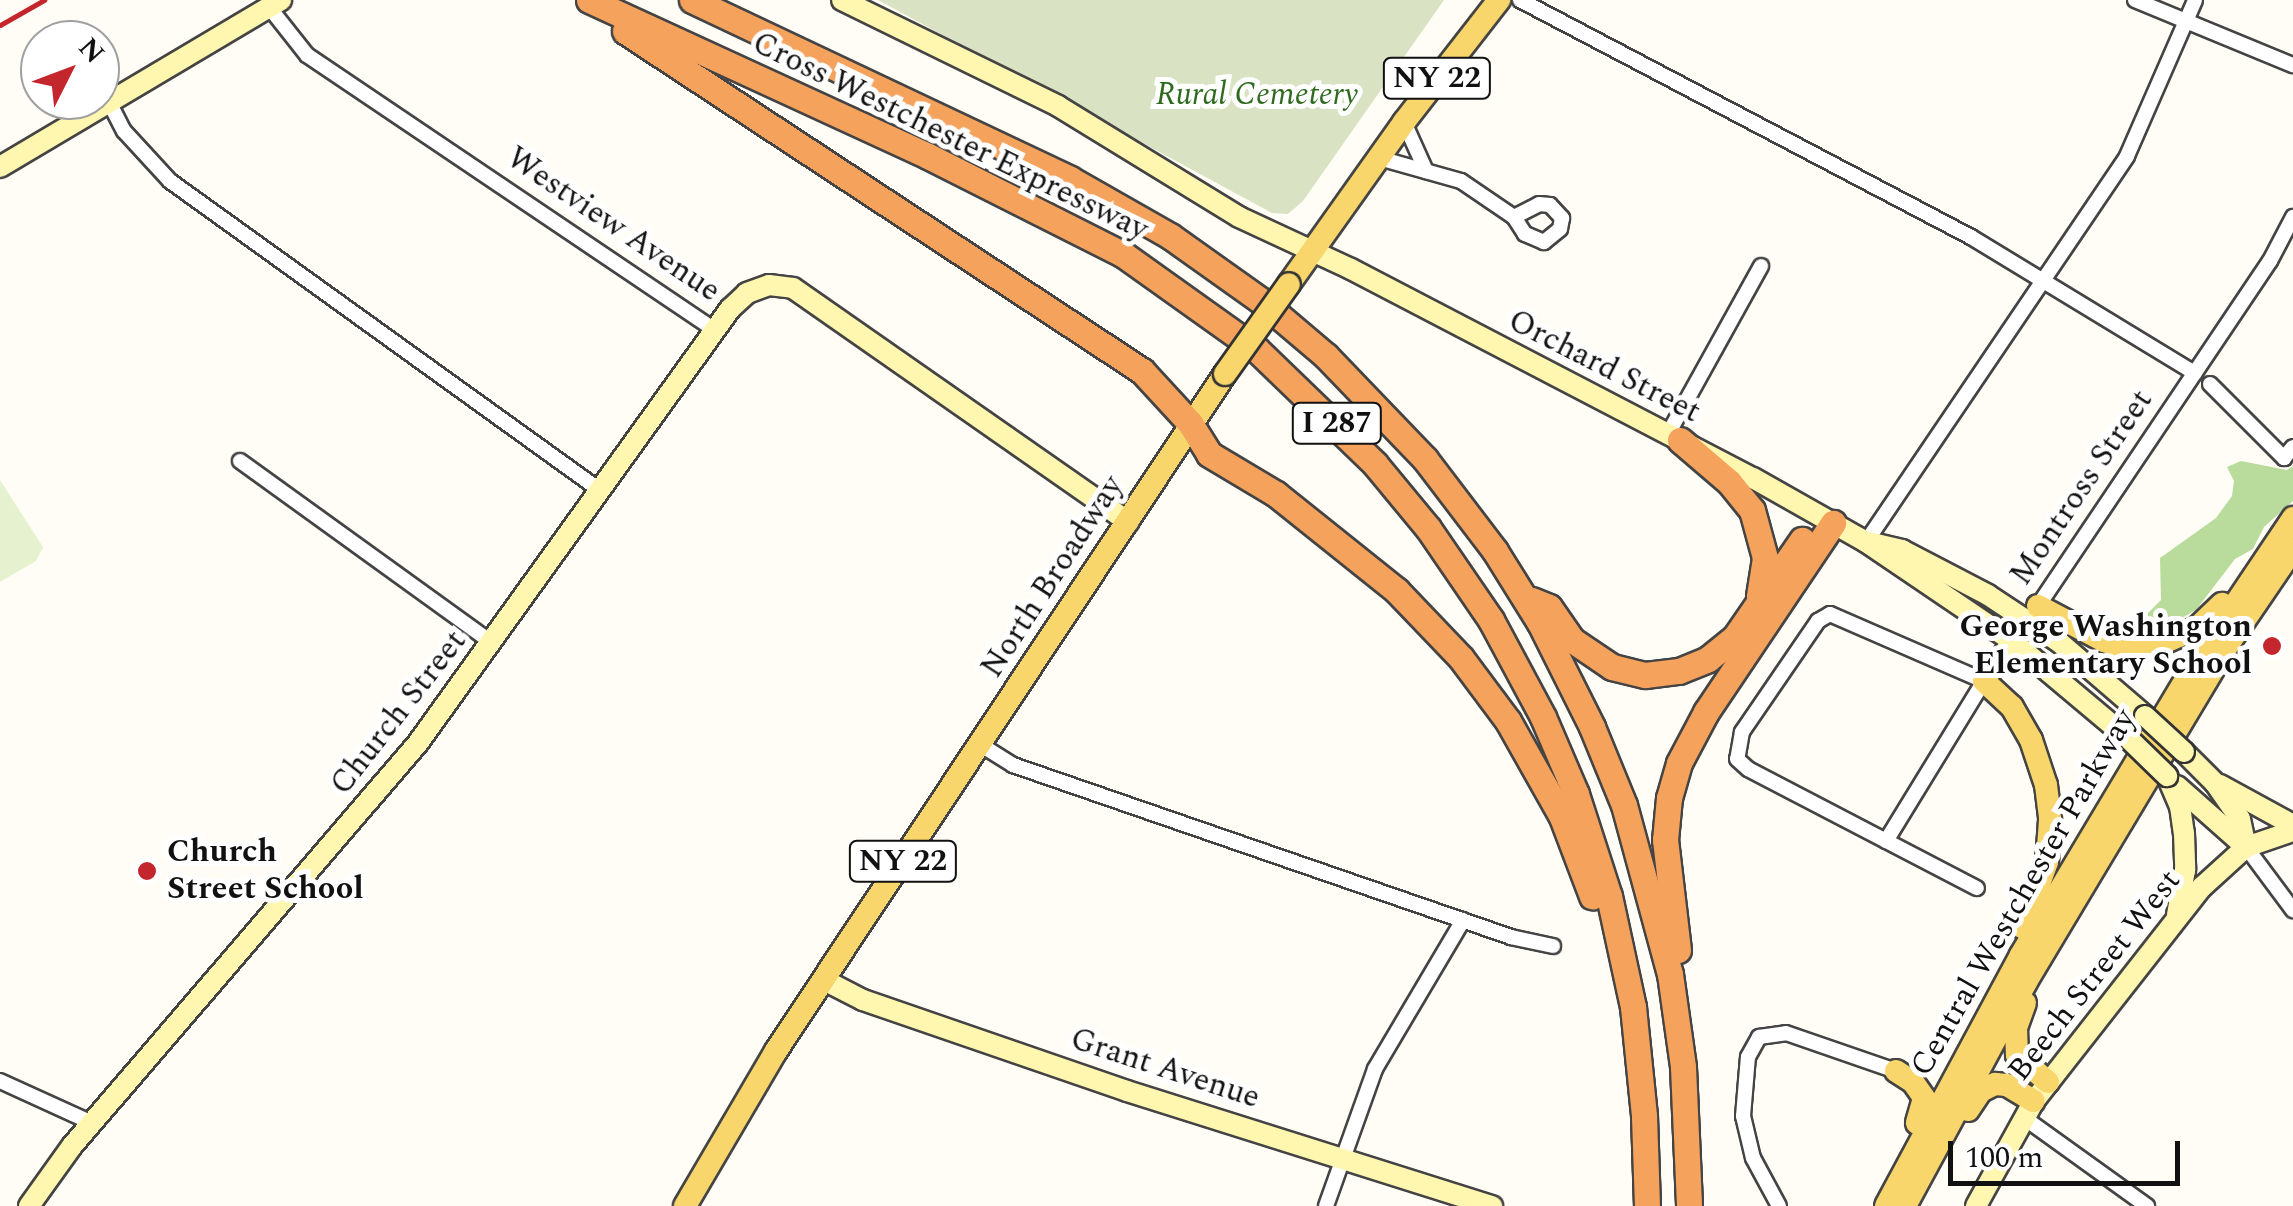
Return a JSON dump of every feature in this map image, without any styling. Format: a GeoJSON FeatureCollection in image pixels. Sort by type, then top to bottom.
{"type":"FeatureCollection","features":[{"type":"Feature","properties":{"kind":"highway"},"geometry":{"type":"LineString","coordinates":[[574,0],[1142,371],[1190,424],[1209,454],[1276,494],[1396,590],[1486,690],[1532,762],[1573,843],[1640,1059]]}},
{"type":"Feature","properties":{"kind":"highway","name":"Cross Westchester Expressway"},"geometry":{"type":"LineString","coordinates":[[588,0],[928,156],[1112,248],[1224,324],[1338,424],[1411,506],[1461,574],[1543,717],[1576,794],[1606,884],[1625,966],[1640,1059],[1647,1206]]}},
{"type":"Feature","properties":{"kind":"highway","name":"Cross Westchester Expressway"},"geometry":{"type":"LineString","coordinates":[[692,0],[1070,179],[1216,267],[1305,337],[1386,416],[1461,504],[1524,596],[1573,686],[1619,792],[1670,974],[1683,1067],[1689,1206]]}},
{"type":"Feature","properties":{"kind":"highway"},"geometry":{"type":"LineString","coordinates":[[1674,437],[1741,494],[1759,526],[1763,576],[1745,624]]}},
{"type":"Feature","properties":{"kind":"highway"},"geometry":{"type":"LineString","coordinates":[[1524,596],[1549,607],[1572,640],[1596,660],[1644,675],[1679,671],[1708,659],[1745,624],[1826,519]]}},
{"type":"Feature","properties":{"kind":"highway"},"geometry":{"type":"LineString","coordinates":[[1670,974],[1680,946],[1666,840],[1669,798],[1679,764],[1706,712],[1826,519]]}},
{"type":"Feature","properties":{"kind":"main road","name":"North Broadway"},"geometry":{"type":"LineString","coordinates":[[685,1206],[769,1061],[981,746],[1190,424],[1404,122],[1499,0]]}},
{"type":"Feature","properties":{"kind":"main road"},"geometry":{"type":"LineString","coordinates":[[2033,613],[2124,647],[2175,641],[2205,622],[2290,533]]}},
{"type":"Feature","properties":{"kind":"main road","name":"Central Westchester Parkway"},"geometry":{"type":"LineString","coordinates":[[1885,1206],[2021,956],[2195,664],[2290,533]]}},
{"type":"Feature","properties":{"kind":"main road","name":"Central Westchester Parkway"},"geometry":{"type":"LineString","coordinates":[[1906,1206],[2026,982],[2290,533]]}},
{"type":"Feature","properties":{"kind":"main road"},"geometry":{"type":"LineString","coordinates":[[1984,681],[2006,699],[2031,740],[2046,785],[2050,820],[2047,862],[2021,932],[2021,956]]}},
{"type":"Feature","properties":{"kind":"main road"},"geometry":{"type":"LineString","coordinates":[[2026,982],[2014,1044],[2035,1100]]}},
{"type":"Feature","properties":{"kind":"main road"},"geometry":{"type":"LineString","coordinates":[[1896,1071],[1924,1076],[1939,1073],[1962,1040],[1982,1025]]}},
{"type":"Feature","properties":{"kind":"main road"},"geometry":{"type":"LineString","coordinates":[[1885,1206],[1924,1104],[1918,1087],[1896,1071]]}},
{"type":"Feature","properties":{"kind":"main road"},"geometry":{"type":"LineString","coordinates":[[1906,1206],[1981,1091],[1994,1084],[2007,1085],[2035,1100]]}},
{"type":"Feature","properties":{"kind":"street","name":"Orchard Street"},"geometry":{"type":"LineString","coordinates":[[842,0],[1058,106],[1239,217],[1312,250],[1674,437],[1866,542],[2012,641],[2130,740],[2230,837],[2246,847]]}},
{"type":"Feature","properties":{"kind":"street"},"geometry":{"type":"LineString","coordinates":[[1520,0],[2046,280],[2195,374]]}},
{"type":"Feature","properties":{"kind":"street"},"geometry":{"type":"LineString","coordinates":[[2135,0],[2293,65]]}},
{"type":"Feature","properties":{"kind":"street"},"geometry":{"type":"LineString","coordinates":[[1866,542],[2127,156],[2195,0]]}},
{"type":"Feature","properties":{"kind":"street"},"geometry":{"type":"LineString","coordinates":[[120,93],[275,3]]}},
{"type":"Feature","properties":{"kind":"street","name":"Westview Avenue"},"geometry":{"type":"LineString","coordinates":[[275,3],[308,54],[715,330],[747,293],[769,285],[793,288],[1129,522]]}},
{"type":"Feature","properties":{"kind":"street"},"geometry":{"type":"LineString","coordinates":[[0,167],[76,120]]}},
{"type":"Feature","properties":{"kind":"street"},"geometry":{"type":"LineString","coordinates":[[118,120],[170,181],[600,491]]}},
{"type":"Feature","properties":{"kind":"street"},"geometry":{"type":"LineString","coordinates":[[1404,122],[1426,171]]}},
{"type":"Feature","properties":{"kind":"street"},"geometry":{"type":"LineString","coordinates":[[1379,158],[1461,181],[1514,218]]}},
{"type":"Feature","properties":{"kind":"street","name":"Montross Street"},"geometry":{"type":"LineString","coordinates":[[1886,841],[1984,681],[2195,374],[2293,217]]}},
{"type":"Feature","properties":{"kind":"street"},"geometry":{"type":"LineString","coordinates":[[1674,437],[1761,266]]}},
{"type":"Feature","properties":{"kind":"street","name":"Church Street"},"geometry":{"type":"LineString","coordinates":[[30,1206],[92,1122],[391,776],[715,330]]}},
{"type":"Feature","properties":{"kind":"street"},"geometry":{"type":"LineString","coordinates":[[2210,384],[2289,452]]}},
{"type":"Feature","properties":{"kind":"street"},"geometry":{"type":"LineString","coordinates":[[240,461],[492,642]]}},
{"type":"Feature","properties":{"kind":"street","name":"Orchard Street"},"geometry":{"type":"LineString","coordinates":[[1866,542],[1888,544],[2033,613]]}},
{"type":"Feature","properties":{"kind":"street"},"geometry":{"type":"LineString","coordinates":[[2033,613],[2216,782],[2293,828]]}},
{"type":"Feature","properties":{"kind":"street"},"geometry":{"type":"LineString","coordinates":[[1977,888],[1748,770],[1736,758],[1742,732],[1818,621],[1830,614],[1984,681]]}},
{"type":"Feature","properties":{"kind":"street"},"geometry":{"type":"LineString","coordinates":[[981,746],[1013,765],[1463,920],[1553,946]]}},
{"type":"Feature","properties":{"kind":"street"},"geometry":{"type":"LineString","coordinates":[[2167,776],[2180,806],[2184,833],[2185,870],[2176,919]]}},
{"type":"Feature","properties":{"kind":"street"},"geometry":{"type":"LineString","coordinates":[[2216,782],[2240,819],[2246,847],[2293,910]]}},
{"type":"Feature","properties":{"kind":"street"},"geometry":{"type":"LineString","coordinates":[[2246,847],[2293,828]]}},
{"type":"Feature","properties":{"kind":"street","name":"Beech Street West"},"geometry":{"type":"LineString","coordinates":[[1976,1206],[2035,1100],[2216,871],[2246,847]]}},
{"type":"Feature","properties":{"kind":"street"},"geometry":{"type":"LineString","coordinates":[[1326,1206],[1375,1069],[1463,920]]}},
{"type":"Feature","properties":{"kind":"street","name":"Grant Avenue"},"geometry":{"type":"LineString","coordinates":[[824,980],[863,1000],[1492,1206]]}},
{"type":"Feature","properties":{"kind":"street"},"geometry":{"type":"LineString","coordinates":[[1779,1206],[1752,1158],[1743,1116],[1748,1057],[1759,1038],[1786,1034],[1896,1071]]}},
{"type":"Feature","properties":{"kind":"street"},"geometry":{"type":"LineString","coordinates":[[0,1080],[92,1122]]}},
{"type":"Feature","properties":{"kind":"street"},"geometry":{"type":"LineString","coordinates":[[2035,1100],[2148,1206]]}},
{"type":"Feature","properties":{"kind":"green space","name":"Rural Cemetery"},"geometry":{"type":"Polygon","coordinates":[[[878,0],[1444,0],[1303,201],[1288,214],[1272,213],[878,0]]]}},
{"type":"Feature","properties":{"kind":"green space"},"geometry":{"type":"Polygon","coordinates":[[[2241,461],[2287,470],[2293,466],[2293,501],[2264,527],[2253,549],[2235,559],[2196,610],[2171,624],[2131,630],[2161,600],[2160,558],[2216,518],[2232,496],[2234,481],[2227,467],[2241,461]]]}},
{"type":"Feature","properties":{"kind":"green space"},"geometry":{"type":"Polygon","coordinates":[[[0,480],[43,547],[36,561],[0,582],[0,480]]]}},
{"type":"Feature","properties":{"kind":"railway"},"geometry":{"type":"LineString","coordinates":[[0,25],[44,0]]}},
{"type":"Feature","properties":{"kind":"place","name":"George Washington Elementary School"},"geometry":{"type":"Point","coordinates":[2272,646]}},
{"type":"Feature","properties":{"kind":"place","name":"Church Street School"},"geometry":{"type":"Point","coordinates":[147,871]}}]}
